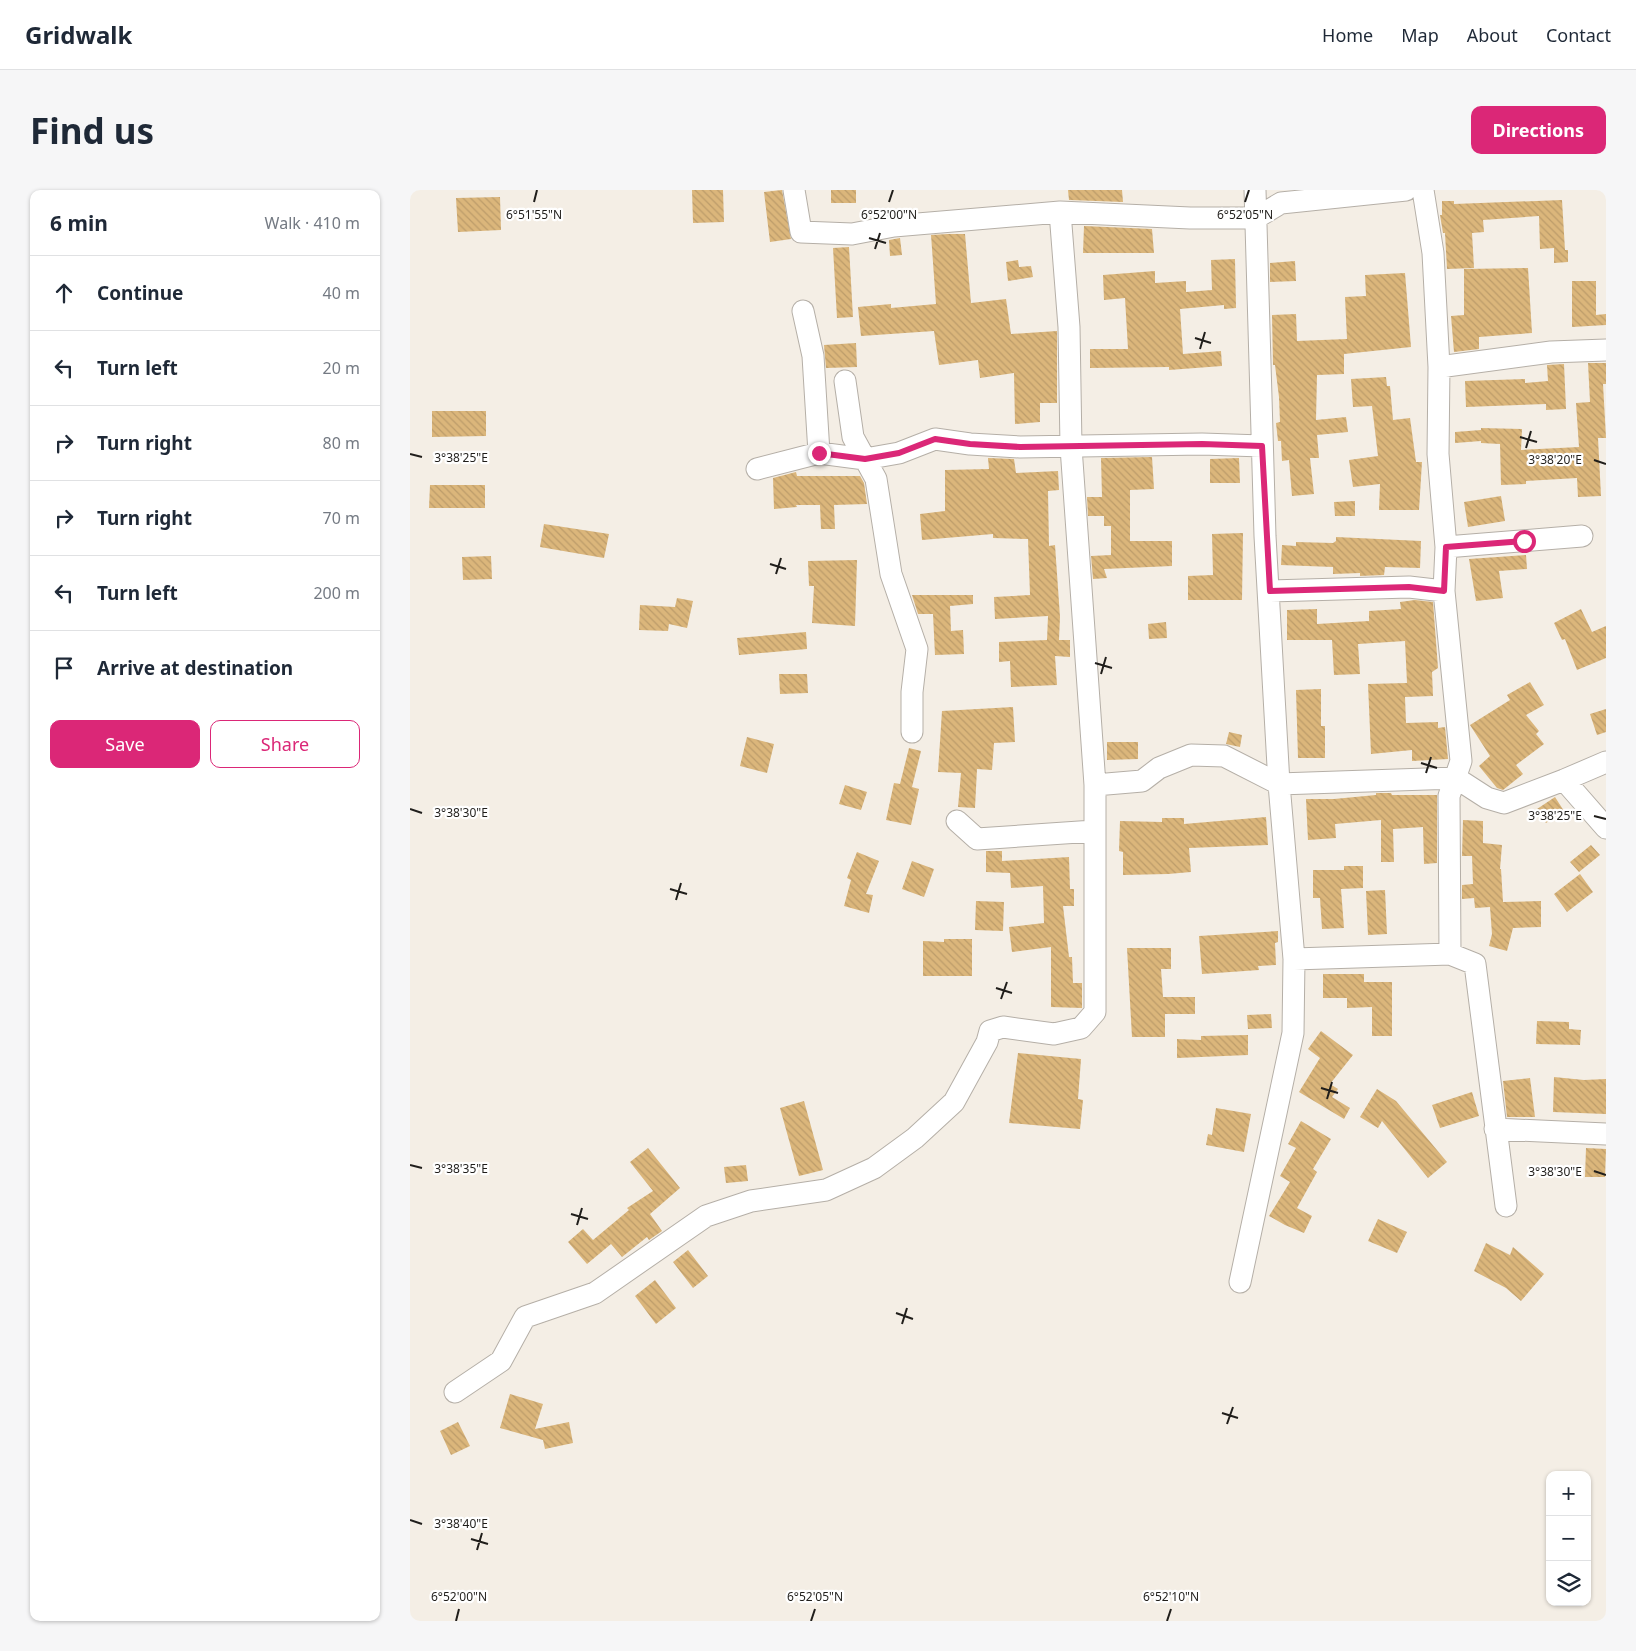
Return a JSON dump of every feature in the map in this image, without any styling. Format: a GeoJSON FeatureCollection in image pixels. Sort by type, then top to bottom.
{"type":"FeatureCollection","features":[{"type":"Feature","properties":{"kind":"street"},"geometry":{"type":"LineString","coordinates":[[794,190],[801,232],[852,234],[894,226],[1060,212],[1190,218],[1256,218],[1281,203],[1406,190]]}},
{"type":"Feature","properties":{"kind":"street"},"geometry":{"type":"LineString","coordinates":[[1240,1282],[1293,1033],[1294,959],[1279,784],[1262,446],[1256,190]]}},
{"type":"Feature","properties":{"kind":"street"},"geometry":{"type":"LineString","coordinates":[[1423,190],[1433,253],[1439,367],[1438,454],[1446,547],[1444,591],[1461,761],[1449,796],[1450,954]]}},
{"type":"Feature","properties":{"kind":"street"},"geometry":{"type":"LineString","coordinates":[[454,1392],[500,1361],[525,1317],[595,1293],[706,1216],[752,1202],[826,1190],[874,1168],[916,1138],[954,1102],[990,1031],[1004,1026],[1054,1034],[1081,1028],[1095,1012],[1095,784],[1071,447],[1070,327],[1060,212]]}},
{"type":"Feature","properties":{"kind":"street"},"geometry":{"type":"LineString","coordinates":[[803,311],[813,356],[819,453]]}},
{"type":"Feature","properties":{"kind":"street"},"geometry":{"type":"LineString","coordinates":[[1439,367],[1551,352],[1606,350]]}},
{"type":"Feature","properties":{"kind":"street"},"geometry":{"type":"LineString","coordinates":[[845,381],[853,437],[876,479],[891,574],[918,649],[912,692],[912,732]]}},
{"type":"Feature","properties":{"kind":"street"},"geometry":{"type":"LineString","coordinates":[[757,469],[819,453],[865,459],[899,453],[935,439],[970,444],[1071,447],[1202,444],[1262,446]]}},
{"type":"Feature","properties":{"kind":"street"},"geometry":{"type":"LineString","coordinates":[[1446,547],[1582,536]]}},
{"type":"Feature","properties":{"kind":"street"},"geometry":{"type":"LineString","coordinates":[[1270,591],[1409,587],[1444,591]]}},
{"type":"Feature","properties":{"kind":"street"},"geometry":{"type":"LineString","coordinates":[[1095,784],[1142,781],[1159,768],[1191,755],[1224,756],[1279,784],[1456,778],[1487,798],[1504,803],[1606,762]]}},
{"type":"Feature","properties":{"kind":"street"},"geometry":{"type":"LineString","coordinates":[[1564,780],[1606,828]]}},
{"type":"Feature","properties":{"kind":"street"},"geometry":{"type":"LineString","coordinates":[[957,820],[977,839],[1094,831]]}},
{"type":"Feature","properties":{"kind":"street"},"geometry":{"type":"LineString","coordinates":[[1294,959],[1450,954],[1476,964],[1506,1206]]}},
{"type":"Feature","properties":{"kind":"street"},"geometry":{"type":"LineString","coordinates":[[1495,1129],[1606,1134]]}},
{"type":"Feature","properties":{"kind":"street"},"geometry":{"type":"LineString","coordinates":[[674,1256],[682,1233]]}},
{"type":"Feature","properties":{"kind":"building"},"geometry":{"type":"Polygon","coordinates":[[[692,190],[723,190],[724,222],[693,223],[692,190]]]}},
{"type":"Feature","properties":{"kind":"building"},"geometry":{"type":"Polygon","coordinates":[[[782,190],[791,239],[770,242],[764,192],[782,190]]]}},
{"type":"Feature","properties":{"kind":"building"},"geometry":{"type":"Polygon","coordinates":[[[831,190],[856,190],[856,203],[831,203],[831,190]]]}},
{"type":"Feature","properties":{"kind":"building"},"geometry":{"type":"Polygon","coordinates":[[[1068,190],[1122,190],[1123,202],[1069,200],[1068,190]]]}},
{"type":"Feature","properties":{"kind":"building"},"geometry":{"type":"Polygon","coordinates":[[[500,197],[501,230],[458,232],[456,198],[500,197]]]}},
{"type":"Feature","properties":{"kind":"building"},"geometry":{"type":"Polygon","coordinates":[[[1562,200],[1565,250],[1568,250],[1568,262],[1554,263],[1554,248],[1540,249],[1539,216],[1483,220],[1484,232],[1472,233],[1474,268],[1447,269],[1445,233],[1443,233],[1440,215],[1442,215],[1442,201],[1454,201],[1454,204],[1562,200]]]}},
{"type":"Feature","properties":{"kind":"building"},"geometry":{"type":"Polygon","coordinates":[[[1084,226],[1152,229],[1154,253],[1083,253],[1084,226]]]}},
{"type":"Feature","properties":{"kind":"building"},"geometry":{"type":"Polygon","coordinates":[[[965,234],[971,303],[1006,299],[1011,334],[1057,331],[1057,403],[1040,403],[1040,422],[1015,424],[1014,373],[980,378],[978,360],[939,365],[934,331],[861,336],[858,307],[891,304],[891,308],[936,304],[931,235],[965,234]]]}},
{"type":"Feature","properties":{"kind":"building"},"geometry":{"type":"Polygon","coordinates":[[[900,238],[902,255],[890,256],[889,240],[900,238]]]}},
{"type":"Feature","properties":{"kind":"building"},"geometry":{"type":"Polygon","coordinates":[[[849,247],[853,317],[837,318],[833,248],[849,247]]]}},
{"type":"Feature","properties":{"kind":"building"},"geometry":{"type":"Polygon","coordinates":[[[1235,259],[1236,308],[1224,309],[1224,305],[1180,309],[1183,354],[1221,351],[1222,366],[1169,370],[1169,367],[1090,368],[1090,349],[1128,349],[1125,298],[1104,300],[1103,275],[1155,271],[1155,283],[1186,281],[1186,292],[1212,290],[1211,260],[1235,259]]]}},
{"type":"Feature","properties":{"kind":"building"},"geometry":{"type":"Polygon","coordinates":[[[1018,260],[1019,267],[1031,266],[1033,277],[1008,281],[1006,262],[1018,260]]]}},
{"type":"Feature","properties":{"kind":"building"},"geometry":{"type":"Polygon","coordinates":[[[1295,261],[1296,281],[1270,282],[1270,263],[1295,261]]]}},
{"type":"Feature","properties":{"kind":"building"},"geometry":{"type":"Polygon","coordinates":[[[1528,268],[1532,333],[1479,337],[1479,349],[1454,352],[1451,316],[1464,315],[1464,269],[1528,268]]]}},
{"type":"Feature","properties":{"kind":"building"},"geometry":{"type":"Polygon","coordinates":[[[1405,273],[1411,347],[1344,354],[1344,374],[1317,375],[1316,420],[1346,417],[1348,432],[1317,435],[1319,458],[1310,458],[1314,494],[1292,496],[1289,460],[1282,461],[1281,441],[1278,441],[1276,423],[1280,422],[1279,397],[1275,365],[1273,365],[1272,315],[1296,314],[1297,341],[1347,339],[1345,297],[1366,296],[1365,275],[1405,273]]]}},
{"type":"Feature","properties":{"kind":"building"},"geometry":{"type":"Polygon","coordinates":[[[1572,281],[1596,281],[1596,315],[1606,314],[1606,325],[1572,327],[1572,281]]]}},
{"type":"Feature","properties":{"kind":"building"},"geometry":{"type":"Polygon","coordinates":[[[856,343],[857,367],[826,368],[824,345],[856,343]]]}},
{"type":"Feature","properties":{"kind":"building"},"geometry":{"type":"Polygon","coordinates":[[[1588,363],[1606,363],[1606,384],[1603,384],[1606,438],[1598,438],[1601,496],[1578,497],[1577,478],[1526,481],[1526,484],[1501,485],[1500,444],[1481,443],[1481,441],[1455,443],[1455,432],[1481,430],[1481,428],[1522,429],[1521,450],[1579,447],[1576,403],[1590,402],[1588,363]]]}},
{"type":"Feature","properties":{"kind":"building"},"geometry":{"type":"Polygon","coordinates":[[[1564,364],[1566,409],[1546,410],[1546,404],[1466,407],[1465,381],[1525,379],[1525,383],[1548,381],[1547,365],[1564,364]]]}},
{"type":"Feature","properties":{"kind":"building"},"geometry":{"type":"Polygon","coordinates":[[[1386,377],[1387,386],[1390,386],[1393,420],[1410,418],[1416,462],[1422,462],[1419,510],[1379,510],[1380,484],[1353,487],[1349,460],[1378,456],[1372,406],[1353,407],[1351,379],[1386,377]]]}},
{"type":"Feature","properties":{"kind":"building"},"geometry":{"type":"Polygon","coordinates":[[[432,411],[486,411],[486,436],[432,437],[432,411]]]}},
{"type":"Feature","properties":{"kind":"building"},"geometry":{"type":"Polygon","coordinates":[[[1152,457],[1154,489],[1130,490],[1130,541],[1172,541],[1172,566],[1104,569],[1107,578],[1093,579],[1091,556],[1111,555],[1111,526],[1104,526],[1104,516],[1088,516],[1087,497],[1102,497],[1101,458],[1152,457]]]}},
{"type":"Feature","properties":{"kind":"building"},"geometry":{"type":"Polygon","coordinates":[[[988,458],[1014,459],[1016,473],[1058,471],[1059,490],[1048,491],[1049,546],[1055,545],[1060,617],[1059,640],[1070,640],[1070,657],[1055,656],[1057,685],[1011,687],[1010,661],[999,662],[999,642],[1047,640],[1048,616],[995,619],[994,597],[1030,595],[1028,539],[993,538],[993,534],[922,540],[920,514],[945,511],[945,470],[989,469],[988,458]]]}},
{"type":"Feature","properties":{"kind":"building"},"geometry":{"type":"Polygon","coordinates":[[[1239,458],[1240,483],[1210,483],[1210,459],[1239,458]]]}},
{"type":"Feature","properties":{"kind":"building"},"geometry":{"type":"Polygon","coordinates":[[[796,472],[797,476],[860,476],[864,483],[867,504],[834,505],[835,529],[821,529],[820,505],[796,505],[797,507],[774,509],[773,478],[796,472]]]}},
{"type":"Feature","properties":{"kind":"building"},"geometry":{"type":"Polygon","coordinates":[[[430,485],[485,485],[485,508],[429,508],[430,485]]]}},
{"type":"Feature","properties":{"kind":"building"},"geometry":{"type":"Polygon","coordinates":[[[1501,496],[1505,521],[1468,527],[1464,502],[1501,496]]]}},
{"type":"Feature","properties":{"kind":"building"},"geometry":{"type":"Polygon","coordinates":[[[1355,501],[1355,516],[1335,516],[1334,502],[1355,501]]]}},
{"type":"Feature","properties":{"kind":"building"},"geometry":{"type":"Polygon","coordinates":[[[544,524],[609,534],[604,558],[540,547],[544,524]]]}},
{"type":"Feature","properties":{"kind":"building"},"geometry":{"type":"Polygon","coordinates":[[[1243,533],[1242,600],[1188,600],[1188,576],[1213,575],[1212,534],[1243,533]]]}},
{"type":"Feature","properties":{"kind":"building"},"geometry":{"type":"Polygon","coordinates":[[[1336,537],[1421,541],[1420,568],[1385,567],[1384,575],[1360,576],[1360,573],[1333,574],[1333,567],[1281,565],[1282,545],[1296,546],[1296,542],[1333,543],[1336,541],[1336,537]]]}},
{"type":"Feature","properties":{"kind":"building"},"geometry":{"type":"Polygon","coordinates":[[[1526,555],[1527,569],[1499,571],[1503,598],[1476,601],[1469,559],[1526,555]]]}},
{"type":"Feature","properties":{"kind":"building"},"geometry":{"type":"Polygon","coordinates":[[[491,556],[492,579],[463,580],[462,557],[491,556]]]}},
{"type":"Feature","properties":{"kind":"building"},"geometry":{"type":"Polygon","coordinates":[[[857,560],[855,626],[812,623],[814,586],[809,586],[808,561],[857,560]]]}},
{"type":"Feature","properties":{"kind":"building"},"geometry":{"type":"Polygon","coordinates":[[[912,595],[973,595],[973,604],[950,606],[951,631],[963,630],[964,654],[935,655],[933,614],[918,614],[912,595]]]}},
{"type":"Feature","properties":{"kind":"building"},"geometry":{"type":"Polygon","coordinates":[[[677,598],[693,601],[687,628],[669,624],[668,631],[639,630],[640,605],[675,607],[677,598]]]}},
{"type":"Feature","properties":{"kind":"building"},"geometry":{"type":"Polygon","coordinates":[[[1415,600],[1433,602],[1438,668],[1432,672],[1433,696],[1405,697],[1406,723],[1438,722],[1438,728],[1445,727],[1448,759],[1412,761],[1412,750],[1371,754],[1368,684],[1407,683],[1405,641],[1358,644],[1360,674],[1334,675],[1332,640],[1287,640],[1287,610],[1317,609],[1317,624],[1369,621],[1369,611],[1401,609],[1400,602],[1415,600]]]}},
{"type":"Feature","properties":{"kind":"building"},"geometry":{"type":"Polygon","coordinates":[[[1581,609],[1592,632],[1606,626],[1606,658],[1577,670],[1565,639],[1562,640],[1554,623],[1581,609]]]}},
{"type":"Feature","properties":{"kind":"building"},"geometry":{"type":"Polygon","coordinates":[[[1166,622],[1167,638],[1149,639],[1148,624],[1166,622]]]}},
{"type":"Feature","properties":{"kind":"building"},"geometry":{"type":"Polygon","coordinates":[[[806,632],[807,649],[739,655],[737,638],[806,632]]]}},
{"type":"Feature","properties":{"kind":"building"},"geometry":{"type":"Polygon","coordinates":[[[779,674],[807,674],[808,693],[780,694],[779,674]]]}},
{"type":"Feature","properties":{"kind":"building"},"geometry":{"type":"Polygon","coordinates":[[[1530,682],[1544,705],[1526,715],[1539,731],[1536,734],[1544,744],[1516,765],[1523,774],[1503,790],[1497,788],[1479,766],[1490,756],[1470,725],[1510,700],[1507,695],[1530,682]]]}},
{"type":"Feature","properties":{"kind":"building"},"geometry":{"type":"Polygon","coordinates":[[[1321,689],[1321,726],[1325,726],[1325,758],[1298,758],[1296,690],[1321,689]]]}},
{"type":"Feature","properties":{"kind":"building"},"geometry":{"type":"Polygon","coordinates":[[[1013,707],[1015,742],[994,743],[992,770],[977,769],[975,808],[958,807],[961,773],[938,772],[942,711],[1013,707]]]}},
{"type":"Feature","properties":{"kind":"building"},"geometry":{"type":"Polygon","coordinates":[[[1606,709],[1606,732],[1597,735],[1590,714],[1606,709]]]}},
{"type":"Feature","properties":{"kind":"building"},"geometry":{"type":"Polygon","coordinates":[[[1229,732],[1242,735],[1240,747],[1226,744],[1229,732]]]}},
{"type":"Feature","properties":{"kind":"building"},"geometry":{"type":"Polygon","coordinates":[[[747,737],[774,744],[767,773],[740,766],[747,737]]]}},
{"type":"Feature","properties":{"kind":"building"},"geometry":{"type":"Polygon","coordinates":[[[1107,742],[1138,742],[1138,759],[1107,760],[1107,742]]]}},
{"type":"Feature","properties":{"kind":"building"},"geometry":{"type":"Polygon","coordinates":[[[909,748],[921,751],[912,787],[919,789],[911,825],[886,820],[894,783],[900,784],[909,748]]]}},
{"type":"Feature","properties":{"kind":"building"},"geometry":{"type":"Polygon","coordinates":[[[845,785],[867,792],[861,810],[839,804],[845,785]]]}},
{"type":"Feature","properties":{"kind":"building"},"geometry":{"type":"Polygon","coordinates":[[[1376,793],[1437,795],[1437,863],[1424,864],[1423,827],[1393,829],[1394,862],[1381,862],[1381,820],[1335,824],[1336,838],[1308,840],[1306,799],[1334,799],[1376,795],[1376,793]]]}},
{"type":"Feature","properties":{"kind":"building"},"geometry":{"type":"Polygon","coordinates":[[[1555,797],[1564,811],[1546,823],[1537,809],[1555,797]]]}},
{"type":"Feature","properties":{"kind":"building"},"geometry":{"type":"Polygon","coordinates":[[[1266,817],[1268,845],[1189,848],[1191,872],[1123,875],[1123,852],[1119,851],[1120,821],[1162,822],[1162,818],[1184,818],[1184,824],[1266,817]]]}},
{"type":"Feature","properties":{"kind":"building"},"geometry":{"type":"Polygon","coordinates":[[[1463,820],[1483,821],[1483,843],[1502,845],[1500,869],[1503,902],[1541,901],[1541,927],[1513,928],[1507,951],[1489,946],[1492,934],[1490,907],[1475,908],[1474,898],[1462,899],[1462,885],[1473,884],[1472,856],[1462,856],[1463,820]]]}},
{"type":"Feature","properties":{"kind":"building"},"geometry":{"type":"Polygon","coordinates":[[[1591,845],[1600,855],[1579,872],[1570,862],[1591,845]]]}},
{"type":"Feature","properties":{"kind":"building"},"geometry":{"type":"Polygon","coordinates":[[[986,851],[1002,851],[1002,861],[1069,857],[1070,889],[1074,889],[1074,906],[1063,906],[1069,957],[1072,957],[1073,983],[1082,983],[1082,1008],[1051,1007],[1051,947],[1012,952],[1009,927],[1044,923],[1043,886],[1011,888],[1010,873],[986,872],[986,851]]]}},
{"type":"Feature","properties":{"kind":"building"},"geometry":{"type":"Polygon","coordinates":[[[857,852],[879,861],[866,894],[873,895],[869,913],[844,906],[851,880],[847,878],[857,852]]]}},
{"type":"Feature","properties":{"kind":"building"},"geometry":{"type":"Polygon","coordinates":[[[912,861],[934,869],[924,897],[902,889],[912,861]]]}},
{"type":"Feature","properties":{"kind":"building"},"geometry":{"type":"Polygon","coordinates":[[[1344,866],[1363,866],[1363,888],[1341,889],[1344,928],[1322,929],[1320,898],[1313,898],[1313,870],[1344,870],[1344,866]]]}},
{"type":"Feature","properties":{"kind":"building"},"geometry":{"type":"Polygon","coordinates":[[[1580,874],[1593,892],[1567,912],[1554,894],[1580,874]]]}},
{"type":"Feature","properties":{"kind":"building"},"geometry":{"type":"Polygon","coordinates":[[[1385,890],[1387,934],[1368,935],[1366,891],[1385,890]]]}},
{"type":"Feature","properties":{"kind":"building"},"geometry":{"type":"Polygon","coordinates":[[[976,901],[1004,902],[1003,931],[975,930],[976,901]]]}},
{"type":"Feature","properties":{"kind":"building"},"geometry":{"type":"Polygon","coordinates":[[[1278,931],[1278,942],[1275,943],[1276,965],[1258,966],[1259,970],[1202,974],[1199,936],[1278,931]]]}},
{"type":"Feature","properties":{"kind":"building"},"geometry":{"type":"Polygon","coordinates":[[[944,939],[972,939],[972,976],[923,976],[923,941],[944,942],[944,939]]]}},
{"type":"Feature","properties":{"kind":"building"},"geometry":{"type":"Polygon","coordinates":[[[1127,948],[1171,948],[1171,969],[1161,969],[1163,997],[1195,997],[1195,1014],[1165,1014],[1165,1037],[1132,1037],[1127,948]]]}},
{"type":"Feature","properties":{"kind":"building"},"geometry":{"type":"Polygon","coordinates":[[[1323,974],[1364,974],[1364,982],[1392,982],[1392,1036],[1372,1036],[1372,1007],[1347,1008],[1347,998],[1323,998],[1323,974]]]}},
{"type":"Feature","properties":{"kind":"building"},"geometry":{"type":"Polygon","coordinates":[[[1271,1014],[1272,1028],[1248,1029],[1247,1015],[1271,1014]]]}},
{"type":"Feature","properties":{"kind":"building"},"geometry":{"type":"Polygon","coordinates":[[[1537,1021],[1569,1022],[1569,1029],[1581,1030],[1580,1045],[1536,1044],[1537,1021]]]}},
{"type":"Feature","properties":{"kind":"building"},"geometry":{"type":"Polygon","coordinates":[[[1321,1031],[1353,1055],[1330,1084],[1338,1089],[1332,1097],[1350,1108],[1344,1119],[1299,1092],[1320,1058],[1308,1049],[1321,1031]]]}},
{"type":"Feature","properties":{"kind":"building"},"geometry":{"type":"Polygon","coordinates":[[[1248,1035],[1248,1055],[1177,1058],[1177,1039],[1201,1040],[1201,1036],[1248,1035]]]}},
{"type":"Feature","properties":{"kind":"building"},"geometry":{"type":"Polygon","coordinates":[[[1018,1053],[1081,1059],[1078,1099],[1083,1100],[1080,1129],[1009,1123],[1018,1053]]]}},
{"type":"Feature","properties":{"kind":"building"},"geometry":{"type":"Polygon","coordinates":[[[1554,1077],[1584,1080],[1606,1079],[1606,1114],[1553,1112],[1554,1077]]]}},
{"type":"Feature","properties":{"kind":"building"},"geometry":{"type":"Polygon","coordinates":[[[1530,1078],[1535,1117],[1507,1117],[1503,1081],[1530,1078]]]}},
{"type":"Feature","properties":{"kind":"building"},"geometry":{"type":"Polygon","coordinates":[[[1377,1089],[1396,1101],[1447,1162],[1428,1178],[1382,1121],[1378,1128],[1360,1117],[1377,1089]]]}},
{"type":"Feature","properties":{"kind":"building"},"geometry":{"type":"Polygon","coordinates":[[[1472,1092],[1479,1116],[1440,1128],[1432,1105],[1472,1092]]]}},
{"type":"Feature","properties":{"kind":"building"},"geometry":{"type":"Polygon","coordinates":[[[804,1101],[823,1170],[799,1176],[780,1108],[804,1101]]]}},
{"type":"Feature","properties":{"kind":"building"},"geometry":{"type":"Polygon","coordinates":[[[1216,1108],[1251,1114],[1244,1152],[1206,1145],[1208,1134],[1212,1135],[1216,1108]]]}},
{"type":"Feature","properties":{"kind":"building"},"geometry":{"type":"Polygon","coordinates":[[[1301,1121],[1331,1139],[1313,1169],[1317,1172],[1297,1208],[1312,1216],[1304,1233],[1269,1216],[1290,1182],[1280,1176],[1296,1148],[1288,1144],[1301,1121]]]}},
{"type":"Feature","properties":{"kind":"building"},"geometry":{"type":"Polygon","coordinates":[[[648,1148],[680,1188],[650,1214],[662,1231],[649,1240],[647,1237],[622,1257],[611,1244],[587,1264],[568,1242],[583,1229],[593,1240],[629,1210],[627,1208],[653,1191],[630,1162],[648,1148]]]}},
{"type":"Feature","properties":{"kind":"building"},"geometry":{"type":"Polygon","coordinates":[[[1586,1148],[1606,1149],[1605,1177],[1585,1177],[1586,1148]]]}},
{"type":"Feature","properties":{"kind":"building"},"geometry":{"type":"Polygon","coordinates":[[[746,1165],[748,1181],[726,1183],[724,1167],[746,1165]]]}},
{"type":"Feature","properties":{"kind":"building"},"geometry":{"type":"Polygon","coordinates":[[[1378,1219],[1407,1232],[1397,1253],[1368,1241],[1378,1219]]]}},
{"type":"Feature","properties":{"kind":"building"},"geometry":{"type":"Polygon","coordinates":[[[1486,1243],[1510,1255],[1513,1247],[1544,1274],[1521,1301],[1506,1288],[1474,1271],[1486,1243]]]}},
{"type":"Feature","properties":{"kind":"building"},"geometry":{"type":"Polygon","coordinates":[[[688,1250],[708,1276],[693,1288],[673,1262],[688,1250]]]}},
{"type":"Feature","properties":{"kind":"building"},"geometry":{"type":"Polygon","coordinates":[[[655,1280],[676,1308],[656,1324],[635,1296],[655,1280]]]}},
{"type":"Feature","properties":{"kind":"building"},"geometry":{"type":"Polygon","coordinates":[[[510,1394],[543,1404],[535,1429],[569,1422],[573,1443],[545,1449],[543,1440],[500,1428],[510,1394]]]}},
{"type":"Feature","properties":{"kind":"building"},"geometry":{"type":"Polygon","coordinates":[[[458,1422],[470,1446],[451,1455],[440,1431],[458,1422]]]}},
{"type":"Feature","properties":{"kind":"route"},"geometry":{"type":"LineString","coordinates":[[819,453],[865,459],[899,453],[935,439],[970,444],[1020,447],[1202,444],[1262,446],[1265,536],[1270,591],[1409,587],[1444,591],[1446,547],[1524,541]]}}]}
